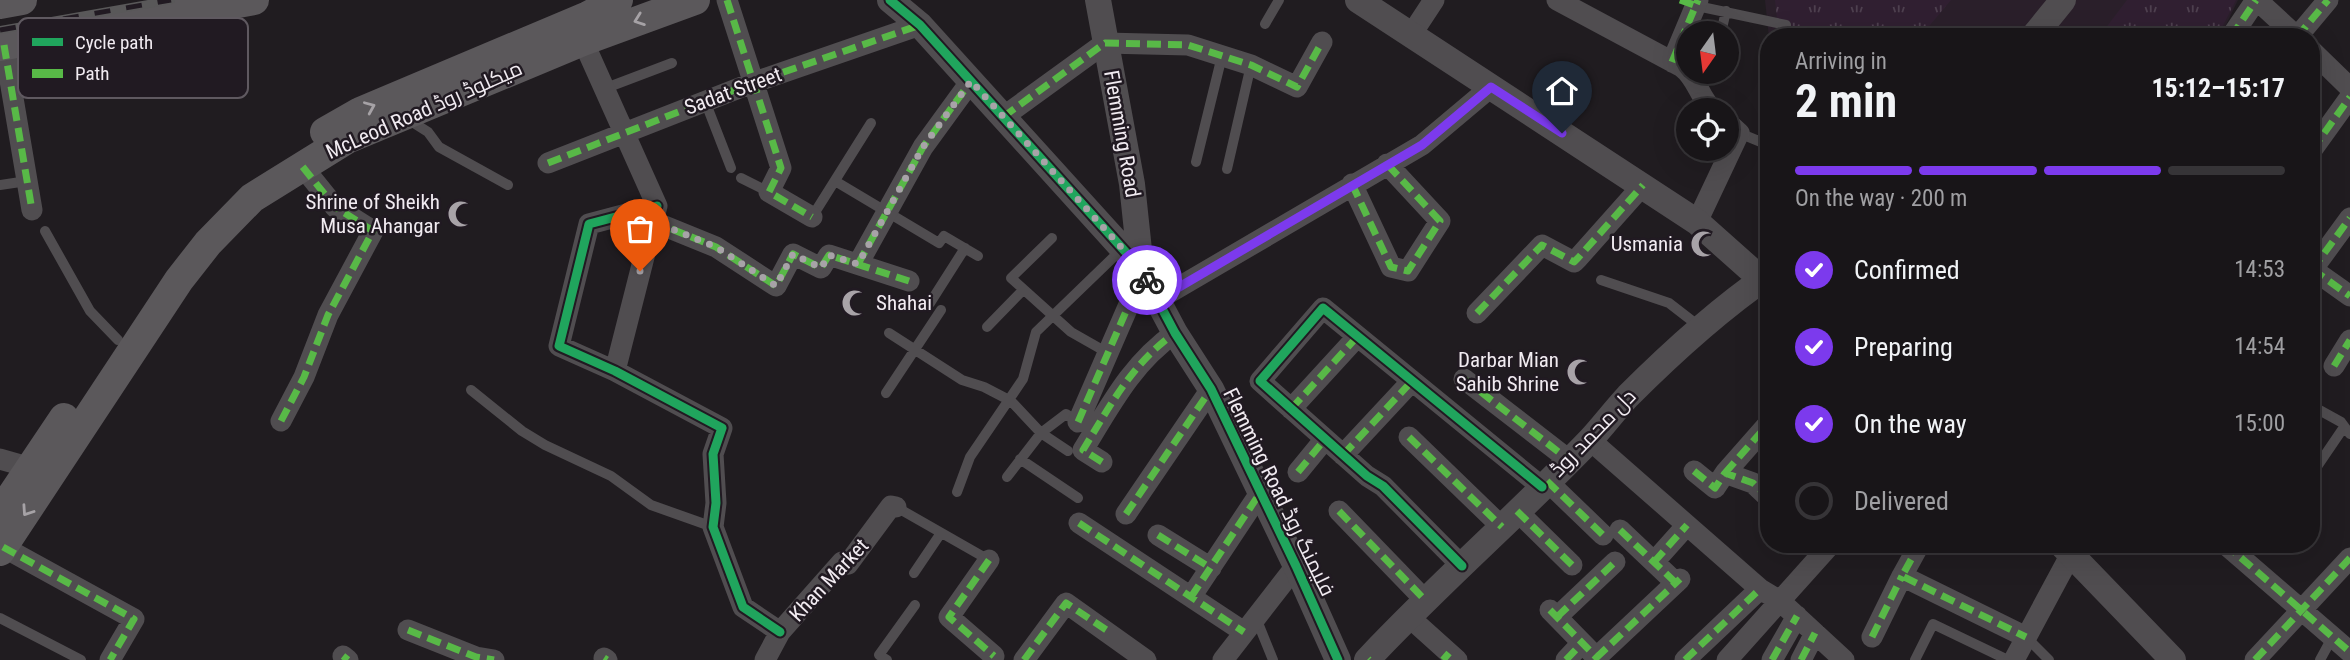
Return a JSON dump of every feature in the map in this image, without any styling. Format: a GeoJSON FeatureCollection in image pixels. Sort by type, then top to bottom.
{"type":"FeatureCollection","features":[{"type":"Feature","properties":{"kind":"main road"},"geometry":{"type":"LineString","coordinates":[[0,4],[22,0]]}},
{"type":"Feature","properties":{"kind":"main road"},"geometry":{"type":"LineString","coordinates":[[153,18],[254,0]]}},
{"type":"Feature","properties":{"kind":"main road","name":"McLeod Road میکلوڈ روڈ"},"geometry":{"type":"LineString","coordinates":[[1,549],[40,471],[118,340],[186,242],[231,195],[279,160],[360,112],[588,16],[618,0]]}},
{"type":"Feature","properties":{"kind":"main road","name":"McLeod Road میکلوڈ روڈ"},"geometry":{"type":"LineString","coordinates":[[0,513],[40,471],[208,243],[252,198],[347,139],[583,41],[695,0]]}},
{"type":"Feature","properties":{"kind":"street"},"geometry":{"type":"LineString","coordinates":[[727,0],[781,168],[769,192],[812,216]]}},
{"type":"Feature","properties":{"kind":"street"},"geometry":{"type":"LineString","coordinates":[[890,0],[920,25],[1123,248],[1148,283]]}},
{"type":"Feature","properties":{"kind":"street","name":"Flemming Road"},"geometry":{"type":"LineString","coordinates":[[1098,0],[1148,283]]}},
{"type":"Feature","properties":{"kind":"street"},"geometry":{"type":"LineString","coordinates":[[1358,0],[1697,222],[1760,274]]}},
{"type":"Feature","properties":{"kind":"street"},"geometry":{"type":"LineString","coordinates":[[1411,35],[1434,0]]}},
{"type":"Feature","properties":{"kind":"street"},"geometry":{"type":"LineString","coordinates":[[1557,0],[1693,75],[1702,98]]}},
{"type":"Feature","properties":{"kind":"street"},"geometry":{"type":"LineString","coordinates":[[2040,28],[2063,0]]}},
{"type":"Feature","properties":{"kind":"street"},"geometry":{"type":"LineString","coordinates":[[2237,28],[2257,0],[2287,28]]}},
{"type":"Feature","properties":{"kind":"street"},"geometry":{"type":"LineString","coordinates":[[2305,28],[2328,0]]}},
{"type":"Feature","properties":{"kind":"street"},"geometry":{"type":"LineString","coordinates":[[1672,62],[1692,2]]}},
{"type":"Feature","properties":{"kind":"street","name":"Sadat Street"},"geometry":{"type":"LineString","coordinates":[[548,163],[752,83],[920,25]]}},
{"type":"Feature","properties":{"kind":"street"},"geometry":{"type":"LineString","coordinates":[[583,41],[625,132],[655,214],[615,371]]}},
{"type":"Feature","properties":{"kind":"street"},"geometry":{"type":"LineString","coordinates":[[1003,117],[1105,43],[1188,45],[1251,65],[1297,87],[1322,42]]}},
{"type":"Feature","properties":{"kind":"street"},"geometry":{"type":"LineString","coordinates":[[2,45],[32,210]]}},
{"type":"Feature","properties":{"kind":"street"},"geometry":{"type":"LineString","coordinates":[[2320,62],[2350,88]]}},
{"type":"Feature","properties":{"kind":"street"},"geometry":{"type":"LineString","coordinates":[[858,264],[923,147],[971,81]]}},
{"type":"Feature","properties":{"kind":"street"},"geometry":{"type":"LineString","coordinates":[[1078,422],[1134,293],[1148,283],[1352,184],[1422,145],[1491,87]]}},
{"type":"Feature","properties":{"kind":"street"},"geometry":{"type":"LineString","coordinates":[[2320,139],[2350,97]]}},
{"type":"Feature","properties":{"kind":"street"},"geometry":{"type":"LineString","coordinates":[[1697,222],[1720,161]]}},
{"type":"Feature","properties":{"kind":"street"},"geometry":{"type":"LineString","coordinates":[[1352,184],[1391,267],[1408,271],[1440,221],[1387,164]]}},
{"type":"Feature","properties":{"kind":"street"},"geometry":{"type":"LineString","coordinates":[[281,421],[304,377],[328,315],[373,231],[335,207],[302,166]]}},
{"type":"Feature","properties":{"kind":"street"},"geometry":{"type":"LineString","coordinates":[[1477,313],[1542,245],[1567,261],[1574,262],[1643,186]]}},
{"type":"Feature","properties":{"kind":"street"},"geometry":{"type":"LineString","coordinates":[[780,632],[743,607],[713,527],[716,503],[713,454],[722,428],[615,371],[559,346],[589,224],[655,214],[716,247],[776,286],[793,254],[821,268],[829,255],[909,281]]}},
{"type":"Feature","properties":{"kind":"street"},"geometry":{"type":"LineString","coordinates":[[2320,258],[2350,218]]}},
{"type":"Feature","properties":{"kind":"street"},"geometry":{"type":"LineString","coordinates":[[2320,275],[2350,296]]}},
{"type":"Feature","properties":{"kind":"street","name":"Flemming Road فلیمنگ روڈ"},"geometry":{"type":"LineString","coordinates":[[1148,283],[1210,389],[1296,566],[1338,660]]}},
{"type":"Feature","properties":{"kind":"street","name":"دل محمد روڈ"},"geometry":{"type":"LineString","coordinates":[[1368,659],[1416,607],[1510,519],[1590,440],[1626,398],[1700,327],[1760,285]]}},
{"type":"Feature","properties":{"kind":"street"},"geometry":{"type":"LineString","coordinates":[[1462,566],[1383,486],[1367,477],[1260,381],[1322,308],[1545,484],[1678,581],[1592,654],[1566,660]]}},
{"type":"Feature","properties":{"kind":"street"},"geometry":{"type":"LineString","coordinates":[[1102,462],[1083,450],[1121,386],[1150,351],[1175,333]]}},
{"type":"Feature","properties":{"kind":"street"},"geometry":{"type":"LineString","coordinates":[[1291,409],[1357,337]]}},
{"type":"Feature","properties":{"kind":"street"},"geometry":{"type":"LineString","coordinates":[[2334,366],[2350,340]]}},
{"type":"Feature","properties":{"kind":"street"},"geometry":{"type":"LineString","coordinates":[[1465,379],[1569,460]]}},
{"type":"Feature","properties":{"kind":"street"},"geometry":{"type":"LineString","coordinates":[[1343,455],[1412,381]]}},
{"type":"Feature","properties":{"kind":"street"},"geometry":{"type":"LineString","coordinates":[[1126,514],[1210,389]]}},
{"type":"Feature","properties":{"kind":"street"},"geometry":{"type":"LineString","coordinates":[[1694,471],[1715,488],[1760,433]]}},
{"type":"Feature","properties":{"kind":"street"},"geometry":{"type":"LineString","coordinates":[[1409,437],[1510,519],[1572,565]]}},
{"type":"Feature","properties":{"kind":"street"},"geometry":{"type":"LineString","coordinates":[[1298,472],[1325,439]]}},
{"type":"Feature","properties":{"kind":"street"},"geometry":{"type":"LineString","coordinates":[[1590,440],[1760,589],[1780,601],[1844,660]]}},
{"type":"Feature","properties":{"kind":"street"},"geometry":{"type":"LineString","coordinates":[[0,459],[40,471]]}},
{"type":"Feature","properties":{"kind":"street"},"geometry":{"type":"LineString","coordinates":[[1725,473],[1753,483],[1760,490]]}},
{"type":"Feature","properties":{"kind":"street"},"geometry":{"type":"LineString","coordinates":[[1191,597],[1260,493]]}},
{"type":"Feature","properties":{"kind":"street","name":"Khan Market"},"geometry":{"type":"LineString","coordinates":[[765,660],[780,632],[842,562],[848,564],[891,506],[896,507]]}},
{"type":"Feature","properties":{"kind":"street"},"geometry":{"type":"LineString","coordinates":[[1339,510],[1416,607],[1450,657]]}},
{"type":"Feature","properties":{"kind":"street"},"geometry":{"type":"LineString","coordinates":[[1079,523],[1191,597],[1250,625]]}},
{"type":"Feature","properties":{"kind":"street"},"geometry":{"type":"LineString","coordinates":[[1654,562],[1687,525]]}},
{"type":"Feature","properties":{"kind":"street"},"geometry":{"type":"LineString","coordinates":[[1158,535],[1211,568]]}},
{"type":"Feature","properties":{"kind":"street"},"geometry":{"type":"LineString","coordinates":[[1,549],[134,619],[110,660]]}},
{"type":"Feature","properties":{"kind":"street"},"geometry":{"type":"LineString","coordinates":[[1727,660],[1820,553]]}},
{"type":"Feature","properties":{"kind":"street"},"geometry":{"type":"LineString","coordinates":[[1872,637],[1915,553]]}},
{"type":"Feature","properties":{"kind":"street"},"geometry":{"type":"LineString","coordinates":[[2014,660],[2064,553]]}},
{"type":"Feature","properties":{"kind":"street"},"geometry":{"type":"LineString","coordinates":[[2070,553],[2174,660]]}},
{"type":"Feature","properties":{"kind":"street"},"geometry":{"type":"LineString","coordinates":[[2235,553],[2350,652]]}},
{"type":"Feature","properties":{"kind":"street"},"geometry":{"type":"LineString","coordinates":[[2255,660],[2350,558]]}},
{"type":"Feature","properties":{"kind":"street"},"geometry":{"type":"LineString","coordinates":[[989,560],[949,617],[995,659]]}},
{"type":"Feature","properties":{"kind":"street"},"geometry":{"type":"LineString","coordinates":[[1592,654],[1553,613],[1615,562]]}},
{"type":"Feature","properties":{"kind":"street"},"geometry":{"type":"LineString","coordinates":[[1223,660],[1296,566]]}},
{"type":"Feature","properties":{"kind":"street"},"geometry":{"type":"LineString","coordinates":[[1902,576],[2026,636]]}},
{"type":"Feature","properties":{"kind":"street"},"geometry":{"type":"LineString","coordinates":[[1685,660],[1760,589]]}},
{"type":"Feature","properties":{"kind":"street"},"geometry":{"type":"LineString","coordinates":[[1024,660],[1066,603],[1146,660]]}},
{"type":"Feature","properties":{"kind":"street"},"geometry":{"type":"LineString","coordinates":[[1772,660],[1797,617]]}},
{"type":"Feature","properties":{"kind":"street"},"geometry":{"type":"LineString","coordinates":[[408,630],[477,657],[495,660]]}},
{"type":"Feature","properties":{"kind":"street"},"geometry":{"type":"LineString","coordinates":[[1801,660],[1815,633]]}},
{"type":"Feature","properties":{"kind":"lane"},"geometry":{"type":"LineString","coordinates":[[1265,24],[1279,0]]}},
{"type":"Feature","properties":{"kind":"lane"},"geometry":{"type":"LineString","coordinates":[[1692,2],[1786,25]]}},
{"type":"Feature","properties":{"kind":"lane"},"geometry":{"type":"LineString","coordinates":[[1724,21],[1726,11]]}},
{"type":"Feature","properties":{"kind":"lane"},"geometry":{"type":"LineString","coordinates":[[1196,162],[1222,56]]}},
{"type":"Feature","properties":{"kind":"lane"},"geometry":{"type":"LineString","coordinates":[[606,88],[672,63]]}},
{"type":"Feature","properties":{"kind":"lane"},"geometry":{"type":"LineString","coordinates":[[1227,169],[1251,65]]}},
{"type":"Feature","properties":{"kind":"lane"},"geometry":{"type":"LineString","coordinates":[[705,101],[732,167]]}},
{"type":"Feature","properties":{"kind":"lane"},"geometry":{"type":"LineString","coordinates":[[403,116],[428,132],[439,147],[508,185]]}},
{"type":"Feature","properties":{"kind":"lane"},"geometry":{"type":"LineString","coordinates":[[812,216],[871,123]]}},
{"type":"Feature","properties":{"kind":"lane"},"geometry":{"type":"LineString","coordinates":[[1739,131],[1760,142]]}},
{"type":"Feature","properties":{"kind":"lane"},"geometry":{"type":"LineString","coordinates":[[741,178],[769,192]]}},
{"type":"Feature","properties":{"kind":"lane"},"geometry":{"type":"LineString","coordinates":[[0,185],[27,181]]}},
{"type":"Feature","properties":{"kind":"lane"},"geometry":{"type":"LineString","coordinates":[[835,181],[939,243],[944,236],[978,256]]}},
{"type":"Feature","properties":{"kind":"lane"},"geometry":{"type":"LineString","coordinates":[[44,231],[90,311],[118,340]]}},
{"type":"Feature","properties":{"kind":"lane"},"geometry":{"type":"LineString","coordinates":[[1052,237],[1011,278],[1070,332],[1108,353]]}},
{"type":"Feature","properties":{"kind":"lane"},"geometry":{"type":"LineString","coordinates":[[930,303],[965,248]]}},
{"type":"Feature","properties":{"kind":"lane"},"geometry":{"type":"LineString","coordinates":[[957,492],[970,457],[1011,401],[1023,379],[1035,332],[1123,248]]}},
{"type":"Feature","properties":{"kind":"lane"},"geometry":{"type":"LineString","coordinates":[[1601,280],[1669,303],[1700,327]]}},
{"type":"Feature","properties":{"kind":"lane"},"geometry":{"type":"LineString","coordinates":[[987,327],[1023,290]]}},
{"type":"Feature","properties":{"kind":"lane"},"geometry":{"type":"LineString","coordinates":[[886,393],[941,310]]}},
{"type":"Feature","properties":{"kind":"lane"},"geometry":{"type":"LineString","coordinates":[[889,332],[962,380],[984,387],[1011,401],[1041,433],[1068,450]]}},
{"type":"Feature","properties":{"kind":"lane"},"geometry":{"type":"LineString","coordinates":[[471,390],[522,431],[545,445],[611,476],[651,505],[713,527]]}},
{"type":"Feature","properties":{"kind":"lane"},"geometry":{"type":"LineString","coordinates":[[2320,410],[2341,422],[2347,431],[2320,464]]}},
{"type":"Feature","properties":{"kind":"lane"},"geometry":{"type":"LineString","coordinates":[[1007,477],[1041,433],[1066,414],[1078,422]]}},
{"type":"Feature","properties":{"kind":"lane"},"geometry":{"type":"LineString","coordinates":[[1020,459],[1078,498]]}},
{"type":"Feature","properties":{"kind":"lane"},"geometry":{"type":"LineString","coordinates":[[896,507],[989,560]]}},
{"type":"Feature","properties":{"kind":"lane"},"geometry":{"type":"LineString","coordinates":[[914,573],[941,533]]}},
{"type":"Feature","properties":{"kind":"lane"},"geometry":{"type":"LineString","coordinates":[[887,660],[879,655],[915,605]]}},
{"type":"Feature","properties":{"kind":"lane"},"geometry":{"type":"LineString","coordinates":[[0,618],[81,660]]}},
{"type":"Feature","properties":{"kind":"lane"},"geometry":{"type":"LineString","coordinates":[[1915,660],[1933,624],[2008,660]]}},
{"type":"Feature","properties":{"kind":"lane"},"geometry":{"type":"LineString","coordinates":[[1250,625],[1273,660]]}},
{"type":"Feature","properties":{"kind":"lane"},"geometry":{"type":"LineString","coordinates":[[2026,636],[2049,660]]}},
{"type":"Feature","properties":{"kind":"lane"},"geometry":{"type":"LineString","coordinates":[[2320,660],[2332,638]]}},
{"type":"Feature","properties":{"kind":"shaded area"},"geometry":{"type":"Polygon","coordinates":[[[1765,0],[2238,0],[2224,28],[1768,28],[1765,0]]]}},
{"type":"Feature","properties":{"kind":"green space"},"geometry":{"type":"Polygon","coordinates":[[[1775,0],[1951,0],[1928,28],[1778,28],[1775,0]]]}},
{"type":"Feature","properties":{"kind":"green space"},"geometry":{"type":"Polygon","coordinates":[[[2127,0],[2236,0],[2222,28],[2106,28],[2127,0]]]}},
{"type":"Feature","properties":{"kind":"railway"},"geometry":{"type":"LineString","coordinates":[[68,18],[171,0]]}},
{"type":"Feature","properties":{"kind":"railway"},"geometry":{"type":"LineString","coordinates":[[0,30],[18,27]]}},
{"type":"Feature","properties":{"kind":"marked path"},"geometry":{"type":"LineString","coordinates":[[727,0],[781,168],[769,192],[812,217]]}},
{"type":"Feature","properties":{"kind":"marked path"},"geometry":{"type":"LineString","coordinates":[[1680,0],[1697,6]]}},
{"type":"Feature","properties":{"kind":"marked path"},"geometry":{"type":"LineString","coordinates":[[1672,62],[1698,0]]}},
{"type":"Feature","properties":{"kind":"marked path"},"geometry":{"type":"LineString","coordinates":[[2237,28],[2256,0]]}},
{"type":"Feature","properties":{"kind":"marked path"},"geometry":{"type":"LineString","coordinates":[[2305,28],[2328,0]]}},
{"type":"Feature","properties":{"kind":"marked path"},"geometry":{"type":"LineString","coordinates":[[548,163],[752,83],[920,25]]}},
{"type":"Feature","properties":{"kind":"marked path"},"geometry":{"type":"LineString","coordinates":[[1003,117],[1105,43],[1188,45],[1251,65],[1297,87],[1322,42]]}},
{"type":"Feature","properties":{"kind":"marked path"},"geometry":{"type":"LineString","coordinates":[[4,45],[32,210]]}},
{"type":"Feature","properties":{"kind":"marked path"},"geometry":{"type":"LineString","coordinates":[[858,264],[923,147],[971,81]]}},
{"type":"Feature","properties":{"kind":"marked path"},"geometry":{"type":"LineString","coordinates":[[2320,139],[2350,97]]}},
{"type":"Feature","properties":{"kind":"marked path"},"geometry":{"type":"LineString","coordinates":[[1352,184],[1391,267],[1408,271],[1440,221],[1387,164]]}},
{"type":"Feature","properties":{"kind":"marked path"},"geometry":{"type":"LineString","coordinates":[[281,421],[304,377],[328,315],[373,231],[335,207],[302,166]]}},
{"type":"Feature","properties":{"kind":"marked path"},"geometry":{"type":"LineString","coordinates":[[1477,313],[1542,245],[1574,262],[1643,185]]}},
{"type":"Feature","properties":{"kind":"marked path"},"geometry":{"type":"LineString","coordinates":[[2320,259],[2350,218]]}},
{"type":"Feature","properties":{"kind":"marked path"},"geometry":{"type":"LineString","coordinates":[[652,221],[716,247],[776,286],[793,254],[821,268],[829,255],[909,281]]}},
{"type":"Feature","properties":{"kind":"marked path"},"geometry":{"type":"LineString","coordinates":[[2320,275],[2350,296]]}},
{"type":"Feature","properties":{"kind":"marked path"},"geometry":{"type":"LineString","coordinates":[[1078,422],[1134,293],[1147,280]]}},
{"type":"Feature","properties":{"kind":"marked path"},"geometry":{"type":"LineString","coordinates":[[1102,462],[1083,450],[1134,372],[1175,333]]}},
{"type":"Feature","properties":{"kind":"marked path"},"geometry":{"type":"LineString","coordinates":[[1291,409],[1357,337]]}},
{"type":"Feature","properties":{"kind":"marked path"},"geometry":{"type":"LineString","coordinates":[[2334,366],[2350,340]]}},
{"type":"Feature","properties":{"kind":"marked path"},"geometry":{"type":"LineString","coordinates":[[1464,379],[1569,460]]}},
{"type":"Feature","properties":{"kind":"marked path"},"geometry":{"type":"LineString","coordinates":[[1343,455],[1412,381]]}},
{"type":"Feature","properties":{"kind":"marked path"},"geometry":{"type":"LineString","coordinates":[[1126,514],[1211,389]]}},
{"type":"Feature","properties":{"kind":"marked path"},"geometry":{"type":"LineString","coordinates":[[1725,473],[1760,433]]}},
{"type":"Feature","properties":{"kind":"marked path"},"geometry":{"type":"LineString","coordinates":[[1409,437],[1502,527]]}},
{"type":"Feature","properties":{"kind":"marked path"},"geometry":{"type":"LineString","coordinates":[[1298,472],[1325,439]]}},
{"type":"Feature","properties":{"kind":"marked path"},"geometry":{"type":"LineString","coordinates":[[1694,471],[1715,488],[1725,473],[1753,483],[1760,490]]}},
{"type":"Feature","properties":{"kind":"marked path"},"geometry":{"type":"LineString","coordinates":[[1547,481],[1603,535]]}},
{"type":"Feature","properties":{"kind":"marked path"},"geometry":{"type":"LineString","coordinates":[[1191,597],[1260,493]]}},
{"type":"Feature","properties":{"kind":"marked path"},"geometry":{"type":"LineString","coordinates":[[1339,511],[1424,599]]}},
{"type":"Feature","properties":{"kind":"marked path"},"geometry":{"type":"LineString","coordinates":[[1517,511],[1572,565]]}},
{"type":"Feature","properties":{"kind":"marked path"},"geometry":{"type":"LineString","coordinates":[[1079,523],[1244,632]]}},
{"type":"Feature","properties":{"kind":"marked path"},"geometry":{"type":"LineString","coordinates":[[1654,562],[1687,525]]}},
{"type":"Feature","properties":{"kind":"marked path"},"geometry":{"type":"LineString","coordinates":[[1620,530],[1676,583]]}},
{"type":"Feature","properties":{"kind":"marked path"},"geometry":{"type":"LineString","coordinates":[[1158,535],[1211,568]]}},
{"type":"Feature","properties":{"kind":"marked path"},"geometry":{"type":"LineString","coordinates":[[3,547],[134,619],[110,660]]}},
{"type":"Feature","properties":{"kind":"marked path"},"geometry":{"type":"LineString","coordinates":[[1915,553],[1902,576],[2026,637]]}},
{"type":"Feature","properties":{"kind":"marked path"},"geometry":{"type":"LineString","coordinates":[[2235,553],[2350,652]]}},
{"type":"Feature","properties":{"kind":"marked path"},"geometry":{"type":"LineString","coordinates":[[2255,660],[2350,558]]}},
{"type":"Feature","properties":{"kind":"marked path"},"geometry":{"type":"LineString","coordinates":[[989,560],[949,617],[994,656]]}},
{"type":"Feature","properties":{"kind":"marked path"},"geometry":{"type":"LineString","coordinates":[[1557,617],[1615,562]]}},
{"type":"Feature","properties":{"kind":"marked path"},"geometry":{"type":"LineString","coordinates":[[1872,637],[1902,576]]}},
{"type":"Feature","properties":{"kind":"marked path"},"geometry":{"type":"LineString","coordinates":[[1596,658],[1680,579]]}},
{"type":"Feature","properties":{"kind":"marked path"},"geometry":{"type":"LineString","coordinates":[[1685,660],[1760,589]]}},
{"type":"Feature","properties":{"kind":"marked path"},"geometry":{"type":"LineString","coordinates":[[1024,660],[1066,603],[1111,633]]}},
{"type":"Feature","properties":{"kind":"marked path"},"geometry":{"type":"LineString","coordinates":[[1550,610],[1599,660]]}},
{"type":"Feature","properties":{"kind":"marked path"},"geometry":{"type":"LineString","coordinates":[[1772,660],[1797,616]]}},
{"type":"Feature","properties":{"kind":"marked path"},"geometry":{"type":"LineString","coordinates":[[408,630],[476,657],[494,660]]}},
{"type":"Feature","properties":{"kind":"marked path"},"geometry":{"type":"LineString","coordinates":[[1801,660],[1815,633]]}},
{"type":"Feature","properties":{"kind":"marked path"},"geometry":{"type":"LineString","coordinates":[[1566,660],[1582,643]]}},
{"type":"Feature","properties":{"kind":"marked path"},"geometry":{"type":"LineString","coordinates":[[1443,660],[1449,653]]}},
{"type":"Feature","properties":{"kind":"marked path"},"geometry":{"type":"LineString","coordinates":[[343,656],[348,660]]}},
{"type":"Feature","properties":{"kind":"cycle path"},"geometry":{"type":"LineString","coordinates":[[890,0],[920,25],[1141,269],[1175,333],[1211,389],[1338,660]]}},
{"type":"Feature","properties":{"kind":"cycle path"},"geometry":{"type":"LineString","coordinates":[[657,206],[589,224],[559,346],[615,371],[722,428],[713,454],[716,503],[713,527],[743,607],[780,632]]}},
{"type":"Feature","properties":{"kind":"cycle path"},"geometry":{"type":"LineString","coordinates":[[1462,566],[1383,486],[1367,476],[1260,381],[1323,308],[1542,487]]}},
{"type":"Feature","properties":{"kind":"way so far"},"geometry":{"type":"LineString","coordinates":[[640,271],[652,221],[716,247],[776,286],[793,254],[821,268],[829,255],[858,264],[923,147],[971,81],[1141,269],[1147,280]]}},
{"type":"Feature","properties":{"kind":"place","name":"Shrine of Sheikh Musa Ahangar"},"geometry":{"type":"Point","coordinates":[461,214]}},
{"type":"Feature","properties":{"kind":"place","name":"Usmania"},"geometry":{"type":"Point","coordinates":[1704,244]}},
{"type":"Feature","properties":{"kind":"place","name":"Shahai"},"geometry":{"type":"Point","coordinates":[855,303]}},
{"type":"Feature","properties":{"kind":"place","name":"Darbar Mian Sahib Shrine"},"geometry":{"type":"Point","coordinates":[1580,372]}},
{"type":"Feature","properties":{"kind":"route"},"geometry":{"type":"LineString","coordinates":[[1147,280],[1157,300],[1286,221],[1422,145],[1491,87],[1562,133]]}}]}
